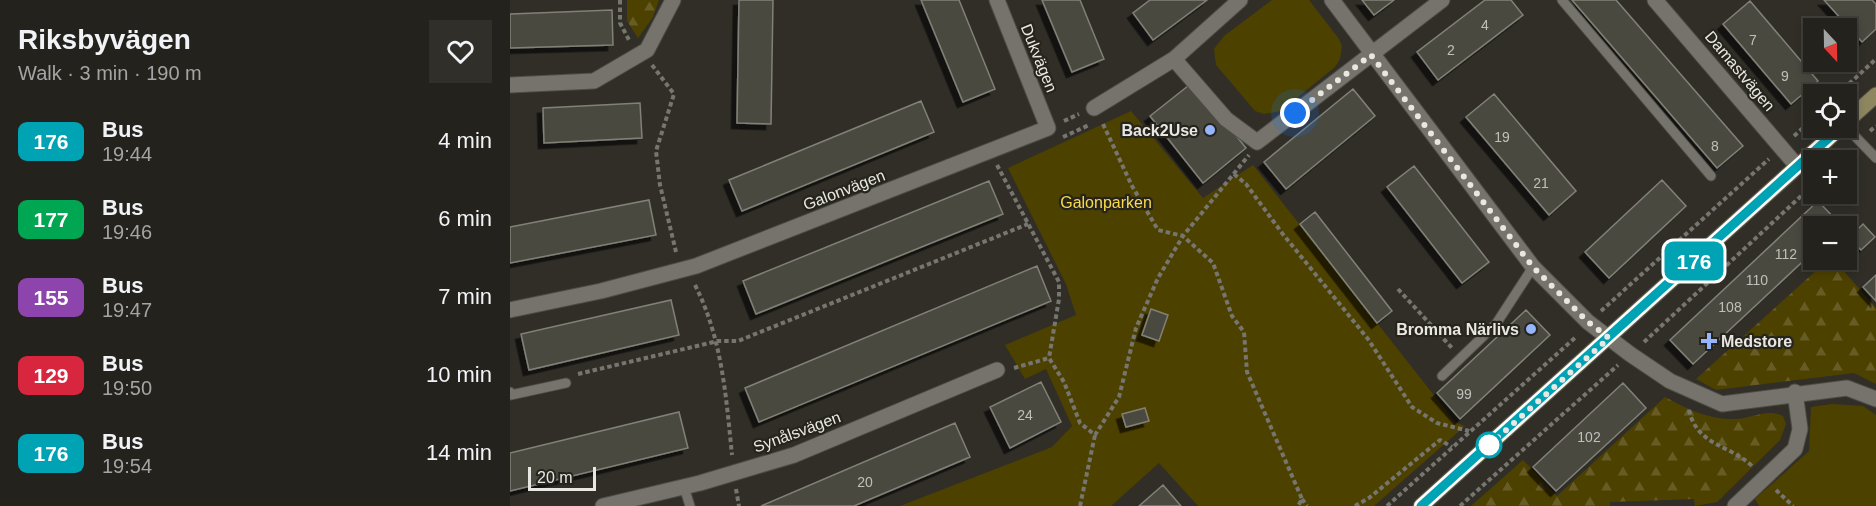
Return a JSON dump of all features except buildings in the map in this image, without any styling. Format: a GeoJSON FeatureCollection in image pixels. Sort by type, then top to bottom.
{"type":"FeatureCollection","features":[{"type":"Feature","properties":{"kind":"street"},"geometry":{"type":"LineString","coordinates":[[510,85],[594,81],[647,50],[673,0]]}},
{"type":"Feature","properties":{"kind":"street","name":"Dukvägen"},"geometry":{"type":"LineString","coordinates":[[997,0],[1048,128]]}},
{"type":"Feature","properties":{"kind":"street"},"geometry":{"type":"LineString","coordinates":[[1097,114],[1174,59],[1240,0]]}},
{"type":"Feature","properties":{"kind":"street"},"geometry":{"type":"LineString","coordinates":[[1332,0],[1371,55],[1533,267],[1588,322],[1609,338],[1670,381],[1722,404],[1795,392],[1847,388],[1876,399]]}},
{"type":"Feature","properties":{"kind":"street"},"geometry":{"type":"LineString","coordinates":[[1174,59],[1226,119],[1257,142],[1442,0]]}},
{"type":"Feature","properties":{"kind":"street","name":"Damastvägen"},"geometry":{"type":"LineString","coordinates":[[1655,0],[1797,166]]}},
{"type":"Feature","properties":{"kind":"street"},"geometry":{"type":"LineString","coordinates":[[1857,112],[1876,95]]}},
{"type":"Feature","properties":{"kind":"street","name":"Galonvägen"},"geometry":{"type":"LineString","coordinates":[[510,310],[602,291],[696,266],[1048,128]]}},
{"type":"Feature","properties":{"kind":"street"},"geometry":{"type":"LineString","coordinates":[[1420,506],[1829,138]]}},
{"type":"Feature","properties":{"kind":"street","name":"Synålsvägen"},"geometry":{"type":"LineString","coordinates":[[603,506],[684,487],[794,455],[997,370]]}},
{"type":"Feature","properties":{"kind":"street"},"geometry":{"type":"LineString","coordinates":[[1735,506],[1795,449],[1800,429],[1795,392]]}},
{"type":"Feature","properties":{"kind":"lane"},"geometry":{"type":"LineString","coordinates":[[1562,0],[1712,176]]}},
{"type":"Feature","properties":{"kind":"lane"},"geometry":{"type":"LineString","coordinates":[[1857,138],[1876,158]]}},
{"type":"Feature","properties":{"kind":"lane"},"geometry":{"type":"LineString","coordinates":[[1442,376],[1496,324],[1533,267]]}},
{"type":"Feature","properties":{"kind":"lane"},"geometry":{"type":"LineString","coordinates":[[510,392],[511,395],[566,383]]}},
{"type":"Feature","properties":{"kind":"lane"},"geometry":{"type":"LineString","coordinates":[[684,487],[690,506]]}},
{"type":"Feature","properties":{"kind":"path"},"geometry":{"type":"LineString","coordinates":[[620,0],[620,23],[630,43],[642,54]]}},
{"type":"Feature","properties":{"kind":"path"},"geometry":{"type":"LineString","coordinates":[[1849,84],[1876,59]]}},
{"type":"Feature","properties":{"kind":"path"},"geometry":{"type":"LineString","coordinates":[[1048,128],[1097,114],[1132,186],[1158,230],[1183,236],[1213,263],[1232,316],[1244,332],[1247,372],[1307,506]]}},
{"type":"Feature","properties":{"kind":"path"},"geometry":{"type":"LineString","coordinates":[[1080,506],[1095,435],[1119,397],[1136,328],[1158,278],[1183,236],[1257,142]]}},
{"type":"Feature","properties":{"kind":"path"},"geometry":{"type":"LineString","coordinates":[[990,152],[1059,282],[1059,299],[1049,358],[1064,382],[1080,423],[1095,435]]}},
{"type":"Feature","properties":{"kind":"path"},"geometry":{"type":"LineString","coordinates":[[1234,174],[1246,184],[1282,233],[1368,339],[1412,407],[1437,423],[1469,431]]}},
{"type":"Feature","properties":{"kind":"path"},"geometry":{"type":"LineString","coordinates":[[566,383],[578,374],[717,341],[738,341],[1028,224]]}},
{"type":"Feature","properties":{"kind":"path"},"geometry":{"type":"LineString","coordinates":[[1398,289],[1461,358]]}},
{"type":"Feature","properties":{"kind":"path"},"geometry":{"type":"LineString","coordinates":[[997,370],[1049,358]]}},
{"type":"Feature","properties":{"kind":"path"},"geometry":{"type":"LineString","coordinates":[[1687,404],[1692,425],[1716,446],[1743,457]]}},
{"type":"Feature","properties":{"kind":"path"},"geometry":{"type":"LineString","coordinates":[[1355,506],[1369,498],[1440,440],[1452,447]]}},
{"type":"Feature","properties":{"kind":"path"},"geometry":{"type":"LineString","coordinates":[[1773,486],[1793,506]]}},
{"type":"Feature","properties":{"kind":"path"},"geometry":{"type":"LineString","coordinates":[[1298,506],[1302,499]]}},
{"type":"Feature","properties":{"kind":"green space"},"geometry":{"type":"Polygon","coordinates":[[[627,0],[659,0],[653,17],[638,38],[627,21],[627,0]]]}},
{"type":"Feature","properties":{"kind":"green space"},"geometry":{"type":"Polygon","coordinates":[[[1272,0],[1309,0],[1342,46],[1340,59],[1335,67],[1281,111],[1264,114],[1255,111],[1216,65],[1214,49],[1224,36],[1272,0]]]}},
{"type":"Feature","properties":{"kind":"green space","name":"Galonparken"},"geometry":{"type":"Polygon","coordinates":[[[1131,111],[1203,198],[1253,165],[1455,422],[1465,426],[1374,506],[1198,506],[1159,463],[1111,506],[900,506],[1052,447],[1072,426],[1046,369],[1025,379],[1005,345],[1076,315],[1066,284],[1008,168],[1131,111]]]}},
{"type":"Feature","properties":{"kind":"green space"},"geometry":{"type":"Polygon","coordinates":[[[1817,270],[1843,270],[1876,308],[1876,384],[1854,373],[1716,390],[1696,379],[1817,270]]]}},
{"type":"Feature","properties":{"kind":"green space"},"geometry":{"type":"Polygon","coordinates":[[[1665,397],[1708,416],[1737,419],[1772,413],[1783,416],[1786,424],[1780,440],[1717,502],[1695,506],[1694,499],[1610,502],[1610,506],[1471,506],[1523,460],[1557,496],[1665,397]]]}},
{"type":"Feature","properties":{"kind":"green space"},"geometry":{"type":"Polygon","coordinates":[[[1832,404],[1863,406],[1876,415],[1876,506],[1759,506],[1755,499],[1809,451],[1811,407],[1832,404]]]}},
{"type":"Feature","properties":{"kind":"bus line","name":"176"},"geometry":{"type":"LineString","coordinates":[[1421,506],[1829,138]]}},
{"type":"Feature","properties":{"kind":"place","name":"Back2Use"},"geometry":{"type":"Point","coordinates":[1210,130]}},
{"type":"Feature","properties":{"kind":"place","name":"Bromma Närlivs"},"geometry":{"type":"Point","coordinates":[1531,329]}},
{"type":"Feature","properties":{"kind":"place","name":"Medstore"},"geometry":{"type":"Point","coordinates":[1709,341]}},
{"type":"Feature","properties":{"kind":"route"},"geometry":{"type":"LineString","coordinates":[[1295,113],[1371,55],[1533,267],[1588,322],[1609,338],[1486,448],[1489,445]]}}]}
